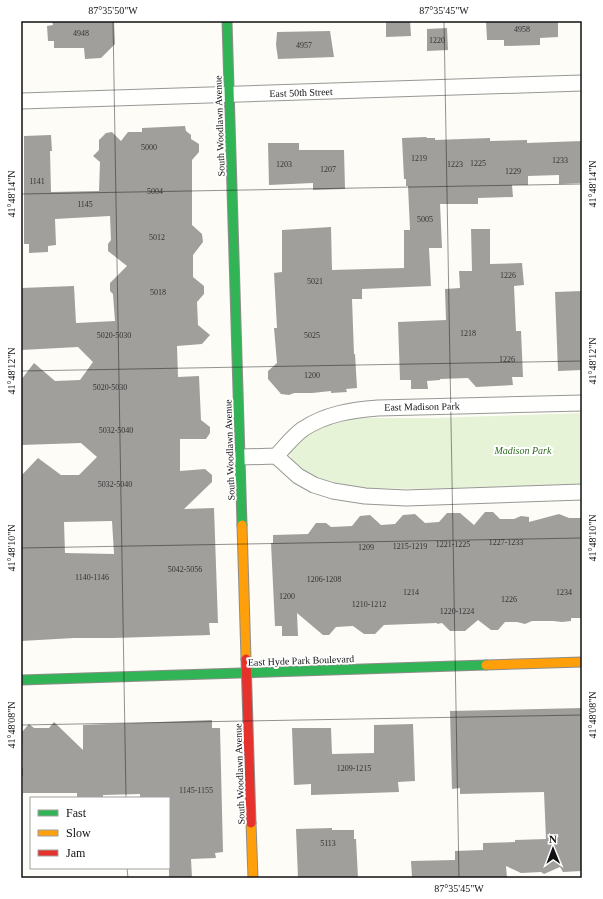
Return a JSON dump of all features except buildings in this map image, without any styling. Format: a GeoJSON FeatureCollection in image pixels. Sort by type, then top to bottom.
{"type":"FeatureCollection","features":[{"type":"Feature","properties":{"kind":"street","name":"South Woodlawn Avenue"},"geometry":{"type":"LineString","coordinates":[[227,21],[253,878]]}},
{"type":"Feature","properties":{"kind":"street","name":"East 50th Street"},"geometry":{"type":"LineString","coordinates":[[21,101],[582,83]]}},
{"type":"Feature","properties":{"kind":"street","name":"East Madison Park"},"geometry":{"type":"LineString","coordinates":[[276,456],[302,430],[324,417],[352,410],[378,408],[582,403]]}},
{"type":"Feature","properties":{"kind":"street"},"geometry":{"type":"LineString","coordinates":[[241,457],[276,456],[298,476],[314,485],[365,496],[406,498],[582,492]]}},
{"type":"Feature","properties":{"kind":"street","name":"East Hyde Park Boulevard"},"geometry":{"type":"LineString","coordinates":[[21,680],[582,662]]}},
{"type":"Feature","properties":{"kind":"green space","name":"Madison Park"},"geometry":{"type":"Polygon","coordinates":[[[582,413],[582,484],[424,489],[363,488],[340,485],[318,478],[292,461],[290,454],[291,449],[301,440],[323,427],[356,418],[435,418],[582,413]]]}},
{"type":"Feature","properties":{"kind":"traffic: fast"},"geometry":{"type":"LineString","coordinates":[[227,21],[242,525]]}},
{"type":"Feature","properties":{"kind":"traffic: fast"},"geometry":{"type":"LineString","coordinates":[[21,680],[486,665]]}},
{"type":"Feature","properties":{"kind":"traffic: slow"},"geometry":{"type":"LineString","coordinates":[[242,525],[246,659]]}},
{"type":"Feature","properties":{"kind":"traffic: slow"},"geometry":{"type":"LineString","coordinates":[[486,665],[582,662]]}},
{"type":"Feature","properties":{"kind":"traffic: slow"},"geometry":{"type":"LineString","coordinates":[[251,823],[253,878]]}},
{"type":"Feature","properties":{"kind":"traffic: jam"},"geometry":{"type":"LineString","coordinates":[[246,659],[251,823]]}}]}
